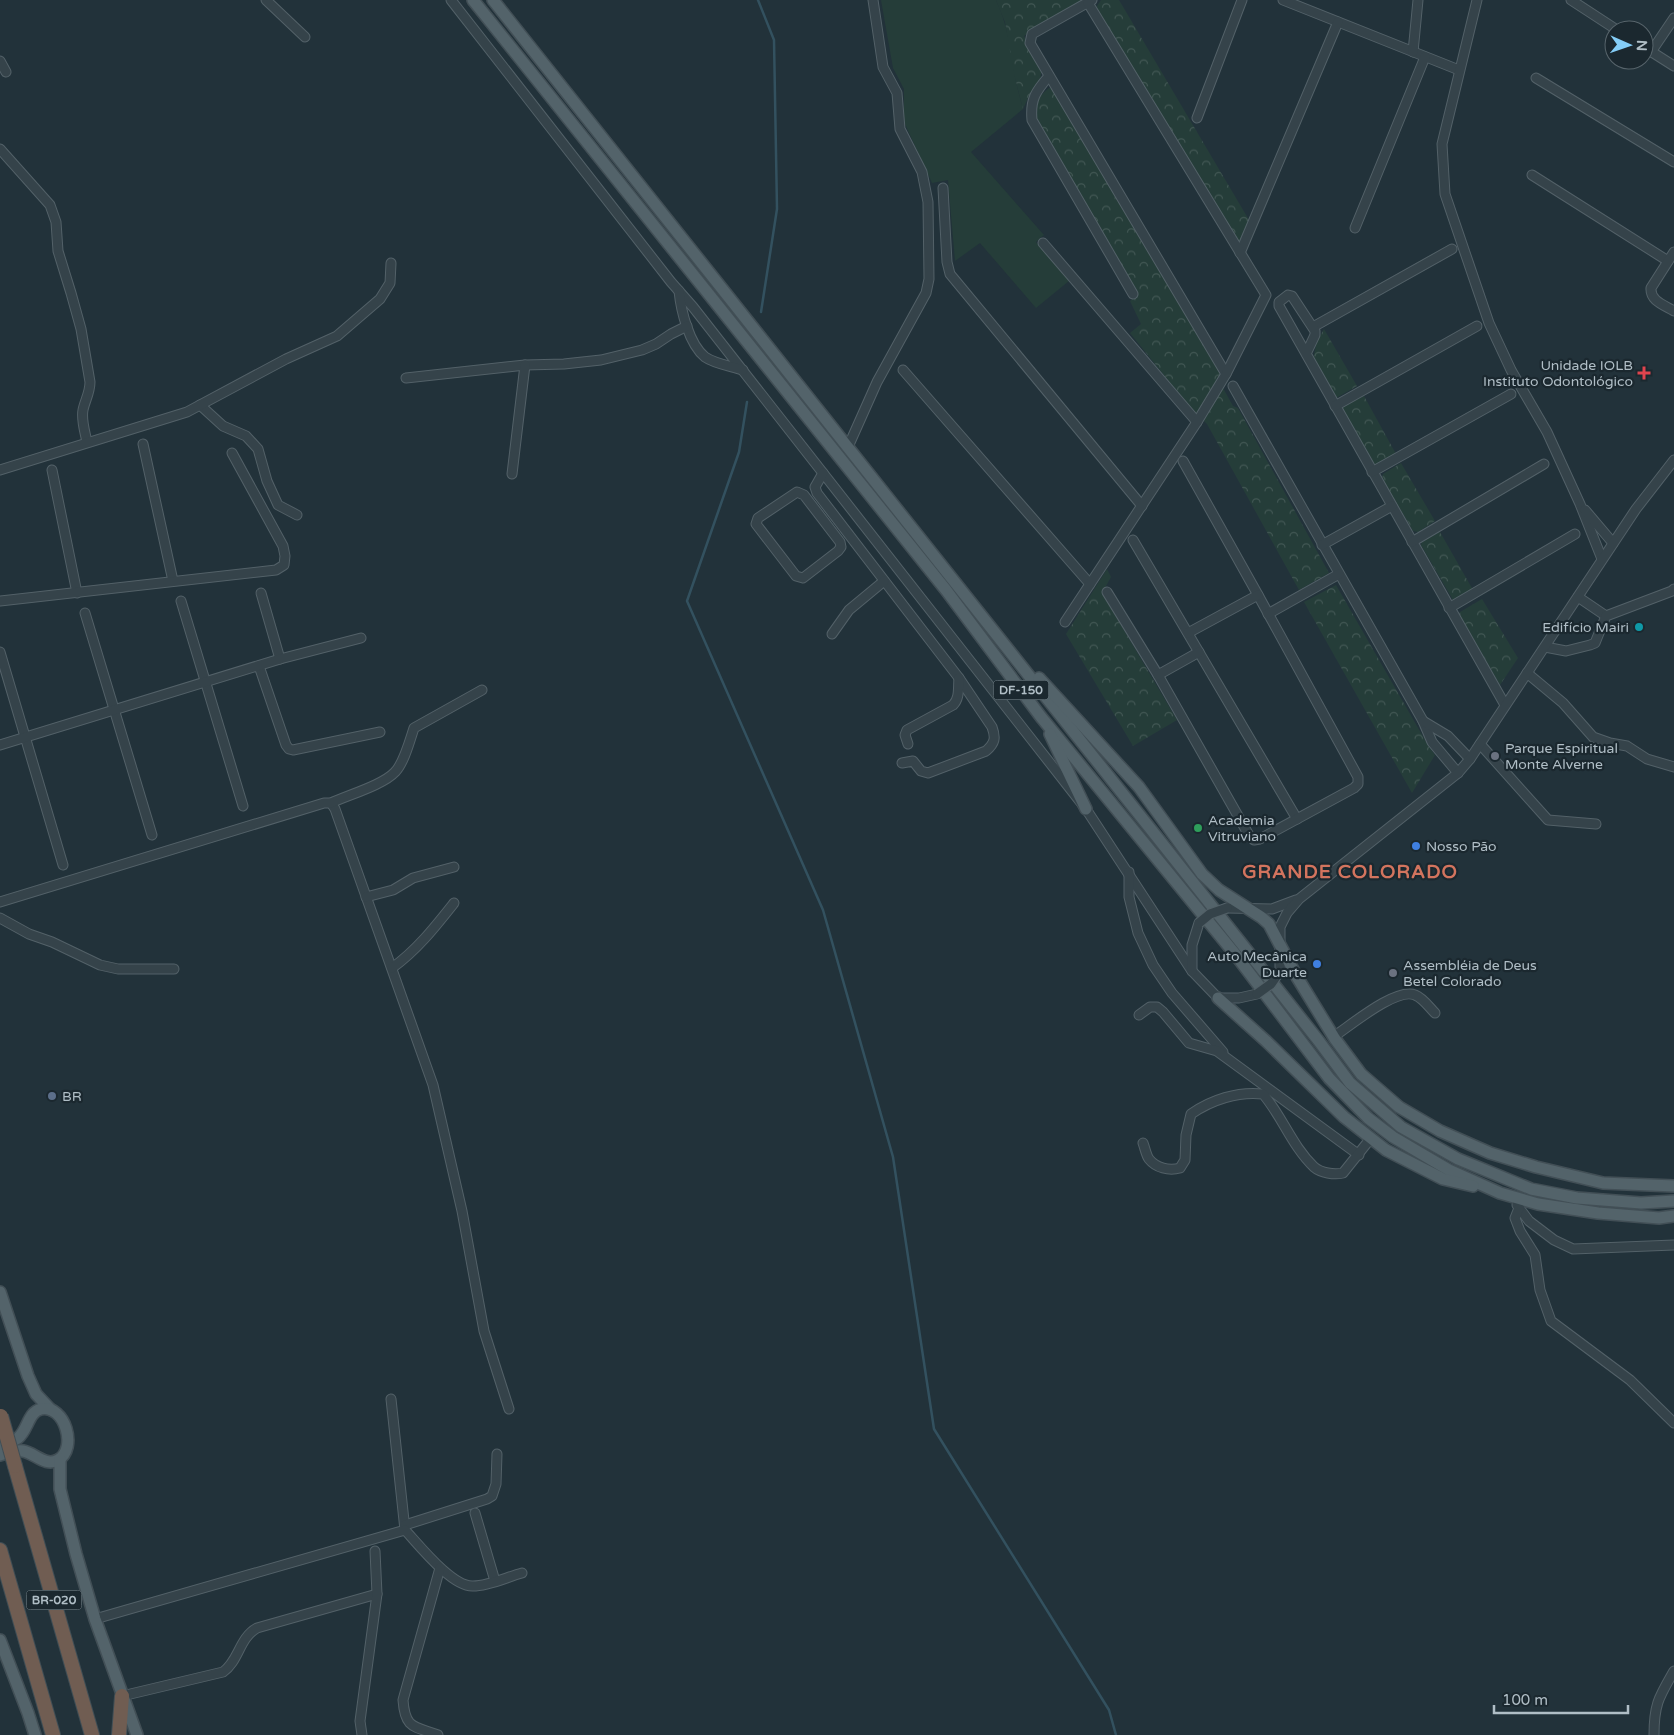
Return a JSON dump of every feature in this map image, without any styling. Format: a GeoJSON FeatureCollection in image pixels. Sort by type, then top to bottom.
{"type":"FeatureCollection","features":[{"type":"Feature","properties":{"kind":"highway","name":"BR-020"},"geometry":{"type":"LineString","coordinates":[[1,1413],[92,1735]]}},
{"type":"Feature","properties":{"kind":"highway","name":"BR-020"},"geometry":{"type":"LineString","coordinates":[[0,1550],[53,1735]]}},
{"type":"Feature","properties":{"kind":"highway"},"geometry":{"type":"LineString","coordinates":[[119,1735],[122,1696]]}},
{"type":"Feature","properties":{"kind":"main road","name":"DF-150"},"geometry":{"type":"LineString","coordinates":[[473,0],[946,590],[1041,717],[1235,954],[1329,1078],[1368,1118],[1393,1137],[1449,1170],[1505,1194],[1538,1204],[1598,1213],[1659,1218],[1674,1216]]}},
{"type":"Feature","properties":{"kind":"main road","name":"DF-150"},"geometry":{"type":"LineString","coordinates":[[493,0],[985,619],[1350,1083],[1400,1127],[1458,1160],[1531,1189],[1577,1198],[1641,1203],[1674,1201]]}},
{"type":"Feature","properties":{"kind":"main road"},"geometry":{"type":"LineString","coordinates":[[985,619],[1139,787],[1202,874],[1219,890],[1269,924],[1297,977],[1334,1037],[1362,1074],[1399,1106],[1440,1131],[1490,1153],[1536,1167],[1603,1183],[1674,1186]]}},
{"type":"Feature","properties":{"kind":"main road"},"geometry":{"type":"LineString","coordinates":[[1041,717],[1086,809]]}},
{"type":"Feature","properties":{"kind":"main road"},"geometry":{"type":"LineString","coordinates":[[1218,998],[1266,1041],[1344,1117],[1386,1150],[1443,1179],[1505,1194]]}},
{"type":"Feature","properties":{"kind":"main road"},"geometry":{"type":"LineString","coordinates":[[0,1292],[28,1376],[36,1394],[51,1410]]}},
{"type":"Feature","properties":{"kind":"main road"},"geometry":{"type":"LineString","coordinates":[[0,1445],[12,1442],[20,1437],[30,1417],[36,1411],[42,1409],[56,1412],[62,1419],[68,1438],[65,1453],[60,1459],[47,1462],[24,1451],[0,1455]]}},
{"type":"Feature","properties":{"kind":"main road"},"geometry":{"type":"LineString","coordinates":[[60,1459],[60,1488],[95,1619],[137,1735]]}},
{"type":"Feature","properties":{"kind":"main road"},"geometry":{"type":"LineString","coordinates":[[0,1640],[35,1735]]}},
{"type":"Feature","properties":{"kind":"street"},"geometry":{"type":"LineString","coordinates":[[266,0],[306,37]]}},
{"type":"Feature","properties":{"kind":"street"},"geometry":{"type":"LineString","coordinates":[[452,0],[678,291],[743,370],[1086,809],[1192,971],[1218,998],[1239,998],[1257,994],[1270,984],[1280,971],[1280,927],[1299,899],[1458,773],[1470,759],[1636,509],[1674,460]]}},
{"type":"Feature","properties":{"kind":"street"},"geometry":{"type":"LineString","coordinates":[[848,447],[877,382],[926,293],[929,279],[928,202],[922,172],[900,129],[897,93],[883,66],[873,0]]}},
{"type":"Feature","properties":{"kind":"street"},"geometry":{"type":"LineString","coordinates":[[1197,118],[1242,0]]}},
{"type":"Feature","properties":{"kind":"street"},"geometry":{"type":"LineString","coordinates":[[1283,0],[1458,70]]}},
{"type":"Feature","properties":{"kind":"street"},"geometry":{"type":"LineString","coordinates":[[1310,10],[1311,0]]}},
{"type":"Feature","properties":{"kind":"street"},"geometry":{"type":"LineString","coordinates":[[1413,52],[1418,0]]}},
{"type":"Feature","properties":{"kind":"street"},"geometry":{"type":"LineString","coordinates":[[1477,0],[1458,70],[1442,144],[1445,194],[1489,323],[1511,370],[1547,432],[1580,504],[1602,559]]}},
{"type":"Feature","properties":{"kind":"street"},"geometry":{"type":"LineString","coordinates":[[1571,0],[1604,22]]}},
{"type":"Feature","properties":{"kind":"street"},"geometry":{"type":"LineString","coordinates":[[1065,622],[1197,422],[1226,374],[1266,295],[1090,1],[1032,34],[1030,43],[1226,374]]}},
{"type":"Feature","properties":{"kind":"street"},"geometry":{"type":"LineString","coordinates":[[1654,42],[1674,18]]}},
{"type":"Feature","properties":{"kind":"street"},"geometry":{"type":"LineString","coordinates":[[1240,253],[1338,22]]}},
{"type":"Feature","properties":{"kind":"street"},"geometry":{"type":"LineString","coordinates":[[1654,53],[1674,66]]}},
{"type":"Feature","properties":{"kind":"street"},"geometry":{"type":"LineString","coordinates":[[1355,228],[1425,57]]}},
{"type":"Feature","properties":{"kind":"street"},"geometry":{"type":"LineString","coordinates":[[0,61],[6,72]]}},
{"type":"Feature","properties":{"kind":"street"},"geometry":{"type":"LineString","coordinates":[[1049,76],[1033,98],[1031,108],[1032,120],[1133,294]]}},
{"type":"Feature","properties":{"kind":"street"},"geometry":{"type":"LineString","coordinates":[[1536,78],[1674,162]]}},
{"type":"Feature","properties":{"kind":"street"},"geometry":{"type":"LineString","coordinates":[[0,149],[50,205],[56,222],[58,252],[81,329],[90,382],[90,391],[82,416],[87,442]]}},
{"type":"Feature","properties":{"kind":"street"},"geometry":{"type":"LineString","coordinates":[[1532,175],[1668,261]]}},
{"type":"Feature","properties":{"kind":"street"},"geometry":{"type":"LineString","coordinates":[[943,188],[947,262],[950,274],[1142,506]]}},
{"type":"Feature","properties":{"kind":"street"},"geometry":{"type":"LineString","coordinates":[[1043,243],[1197,422]]}},
{"type":"Feature","properties":{"kind":"street"},"geometry":{"type":"LineString","coordinates":[[1313,327],[1452,249]]}},
{"type":"Feature","properties":{"kind":"street"},"geometry":{"type":"LineString","coordinates":[[1674,252],[1651,288],[1650,294],[1653,299],[1674,311]]}},
{"type":"Feature","properties":{"kind":"street"},"geometry":{"type":"LineString","coordinates":[[0,470],[187,412],[286,359],[337,336],[380,299],[390,283],[391,263]]}},
{"type":"Feature","properties":{"kind":"street"},"geometry":{"type":"LineString","coordinates":[[678,291],[687,326],[698,349],[706,357],[743,370]]}},
{"type":"Feature","properties":{"kind":"street"},"geometry":{"type":"LineString","coordinates":[[1306,354],[1315,335],[1313,327],[1292,296],[1286,295],[1279,302],[1279,306],[1372,472],[1449,608],[1505,705]]}},
{"type":"Feature","properties":{"kind":"street"},"geometry":{"type":"LineString","coordinates":[[406,378],[525,365],[564,364],[624,356],[656,344],[687,326]]}},
{"type":"Feature","properties":{"kind":"street"},"geometry":{"type":"LineString","coordinates":[[1335,406],[1477,326]]}},
{"type":"Feature","properties":{"kind":"street"},"geometry":{"type":"LineString","coordinates":[[512,474],[525,365]]}},
{"type":"Feature","properties":{"kind":"street"},"geometry":{"type":"LineString","coordinates":[[903,370],[1090,584]]}},
{"type":"Feature","properties":{"kind":"street"},"geometry":{"type":"LineString","coordinates":[[1233,386],[1423,721],[1432,742],[1458,773]]}},
{"type":"Feature","properties":{"kind":"street"},"geometry":{"type":"LineString","coordinates":[[1372,472],[1511,394]]}},
{"type":"Feature","properties":{"kind":"street"},"geometry":{"type":"LineString","coordinates":[[200,405],[223,426],[246,436],[258,450],[267,481],[278,505],[297,515]]}},
{"type":"Feature","properties":{"kind":"street"},"geometry":{"type":"LineString","coordinates":[[143,444],[173,581]]}},
{"type":"Feature","properties":{"kind":"street"},"geometry":{"type":"LineString","coordinates":[[0,601],[276,570],[284,564],[286,556],[232,453]]}},
{"type":"Feature","properties":{"kind":"street"},"geometry":{"type":"LineString","coordinates":[[1108,592],[1158,675],[1250,837],[1254,840],[1260,839],[1354,788],[1358,784],[1358,777],[1183,461]]}},
{"type":"Feature","properties":{"kind":"street"},"geometry":{"type":"LineString","coordinates":[[1412,542],[1544,464]]}},
{"type":"Feature","properties":{"kind":"street"},"geometry":{"type":"LineString","coordinates":[[52,470],[77,593]]}},
{"type":"Feature","properties":{"kind":"street"},"geometry":{"type":"LineString","coordinates":[[823,473],[815,487],[817,493],[959,678],[992,727],[994,734],[992,746],[986,751],[928,772],[921,771],[913,761],[902,763]]}},
{"type":"Feature","properties":{"kind":"street"},"geometry":{"type":"LineString","coordinates":[[797,492],[804,495],[821,517],[840,542],[841,547],[803,578],[796,576],[756,524],[758,518],[797,492]]}},
{"type":"Feature","properties":{"kind":"street"},"geometry":{"type":"LineString","coordinates":[[1580,504],[1613,543]]}},
{"type":"Feature","properties":{"kind":"street"},"geometry":{"type":"LineString","coordinates":[[1322,545],[1392,506]]}},
{"type":"Feature","properties":{"kind":"street"},"geometry":{"type":"LineString","coordinates":[[821,517],[830,510]]}},
{"type":"Feature","properties":{"kind":"street"},"geometry":{"type":"LineString","coordinates":[[1449,608],[1575,534]]}},
{"type":"Feature","properties":{"kind":"street"},"geometry":{"type":"LineString","coordinates":[[1133,540],[1297,819]]}},
{"type":"Feature","properties":{"kind":"street"},"geometry":{"type":"LineString","coordinates":[[1268,614],[1339,574]]}},
{"type":"Feature","properties":{"kind":"street"},"geometry":{"type":"LineString","coordinates":[[832,634],[849,610],[884,581]]}},
{"type":"Feature","properties":{"kind":"street"},"geometry":{"type":"LineString","coordinates":[[1544,647],[1566,651],[1595,643],[1606,616],[1674,589]]}},
{"type":"Feature","properties":{"kind":"street"},"geometry":{"type":"LineString","coordinates":[[261,593],[280,659]]}},
{"type":"Feature","properties":{"kind":"street"},"geometry":{"type":"LineString","coordinates":[[1188,633],[1258,594]]}},
{"type":"Feature","properties":{"kind":"street"},"geometry":{"type":"LineString","coordinates":[[1578,597],[1606,616]]}},
{"type":"Feature","properties":{"kind":"street"},"geometry":{"type":"LineString","coordinates":[[181,600],[243,806]]}},
{"type":"Feature","properties":{"kind":"street"},"geometry":{"type":"LineString","coordinates":[[86,613],[152,835]]}},
{"type":"Feature","properties":{"kind":"street"},"geometry":{"type":"LineString","coordinates":[[0,745],[207,683],[280,659],[361,638]]}},
{"type":"Feature","properties":{"kind":"street"},"geometry":{"type":"LineString","coordinates":[[0,652],[63,865]]}},
{"type":"Feature","properties":{"kind":"street"},"geometry":{"type":"LineString","coordinates":[[1158,675],[1199,652]]}},
{"type":"Feature","properties":{"kind":"street"},"geometry":{"type":"LineString","coordinates":[[258,666],[288,749],[293,750],[380,732]]}},
{"type":"Feature","properties":{"kind":"street"},"geometry":{"type":"LineString","coordinates":[[1527,673],[1563,703],[1593,737],[1610,744],[1627,746],[1647,759],[1674,767]]}},
{"type":"Feature","properties":{"kind":"street"},"geometry":{"type":"LineString","coordinates":[[908,744],[905,735],[907,730],[953,705],[958,695],[959,678]]}},
{"type":"Feature","properties":{"kind":"street"},"geometry":{"type":"LineString","coordinates":[[0,902],[324,802],[331,803],[378,783],[396,771],[404,756],[414,728],[482,690]]}},
{"type":"Feature","properties":{"kind":"street"},"geometry":{"type":"LineString","coordinates":[[1423,721],[1448,736],[1470,759]]}},
{"type":"Feature","properties":{"kind":"street"},"geometry":{"type":"LineString","coordinates":[[1480,744],[1548,820],[1596,824]]}},
{"type":"Feature","properties":{"kind":"street"},"geometry":{"type":"LineString","coordinates":[[331,803],[335,809],[433,1085],[462,1211],[484,1331],[509,1409]]}},
{"type":"Feature","properties":{"kind":"street"},"geometry":{"type":"LineString","coordinates":[[366,897],[393,890],[413,878],[454,867]]}},
{"type":"Feature","properties":{"kind":"street"},"geometry":{"type":"LineString","coordinates":[[1129,872],[1129,897],[1138,932],[1152,965],[1172,993],[1229,1060]]}},
{"type":"Feature","properties":{"kind":"street"},"geometry":{"type":"LineString","coordinates":[[1192,971],[1192,945],[1199,923],[1210,914],[1227,908],[1272,909],[1299,899]]}},
{"type":"Feature","properties":{"kind":"street"},"geometry":{"type":"LineString","coordinates":[[392,968],[407,957],[431,932],[454,903]]}},
{"type":"Feature","properties":{"kind":"street"},"geometry":{"type":"LineString","coordinates":[[0,918],[29,934],[52,942],[100,965],[118,969],[174,969]]}},
{"type":"Feature","properties":{"kind":"street"},"geometry":{"type":"LineString","coordinates":[[1334,1037],[1381,1004],[1400,994],[1413,994],[1421,998],[1435,1013]]}},
{"type":"Feature","properties":{"kind":"street"},"geometry":{"type":"LineString","coordinates":[[1140,1015],[1150,1007],[1157,1007],[1189,1043],[1217,1051],[1359,1155]]}},
{"type":"Feature","properties":{"kind":"street"},"geometry":{"type":"LineString","coordinates":[[1143,1143],[1149,1159],[1161,1168],[1174,1170],[1180,1168],[1185,1160],[1186,1135],[1191,1114],[1201,1107],[1222,1099],[1252,1092],[1262,1094],[1273,1106],[1299,1148],[1315,1168],[1334,1175],[1343,1173],[1371,1138]]}},
{"type":"Feature","properties":{"kind":"street"},"geometry":{"type":"LineString","coordinates":[[1505,1194],[1529,1221],[1554,1240],[1573,1249],[1674,1245]]}},
{"type":"Feature","properties":{"kind":"street"},"geometry":{"type":"LineString","coordinates":[[1519,1208],[1515,1218],[1520,1232],[1535,1255],[1540,1290],[1551,1321],[1630,1380],[1674,1423]]}},
{"type":"Feature","properties":{"kind":"street"},"geometry":{"type":"LineString","coordinates":[[391,1399],[405,1528],[440,1568],[462,1584],[472,1587],[522,1572]]}},
{"type":"Feature","properties":{"kind":"street"},"geometry":{"type":"LineString","coordinates":[[95,1619],[405,1528],[487,1499],[492,1496],[496,1484],[496,1454]]}},
{"type":"Feature","properties":{"kind":"street"},"geometry":{"type":"LineString","coordinates":[[476,1513],[495,1581]]}},
{"type":"Feature","properties":{"kind":"street"},"geometry":{"type":"LineString","coordinates":[[362,1735],[360,1721],[377,1594],[375,1551]]}},
{"type":"Feature","properties":{"kind":"street"},"geometry":{"type":"LineString","coordinates":[[438,1735],[407,1722],[403,1700],[440,1568]]}},
{"type":"Feature","properties":{"kind":"street"},"geometry":{"type":"LineString","coordinates":[[122,1696],[223,1672],[228,1669],[246,1636],[257,1628],[377,1594]]}},
{"type":"Feature","properties":{"kind":"street"},"geometry":{"type":"LineString","coordinates":[[1654,1735],[1657,1700],[1674,1671]]}},
{"type":"Feature","properties":{"kind":"green space"},"geometry":{"type":"Polygon","coordinates":[[[881,0],[996,0],[1005,26],[1023,109],[971,152],[1044,235],[1036,242],[1069,281],[1036,308],[980,243],[955,261],[948,180],[932,183],[904,122],[904,89],[893,68],[881,0]]]}},
{"type":"Feature","properties":{"kind":"green space"},"geometry":{"type":"Polygon","coordinates":[[[996,0],[1084,0],[1024,36],[1041,66],[1041,74],[1040,80],[1023,109],[1014,74],[1005,22],[996,0]]]}},
{"type":"Feature","properties":{"kind":"green space"},"geometry":{"type":"Polygon","coordinates":[[[1101,0],[1119,0],[1249,220],[1243,240],[1237,241],[1098,12],[1097,6],[1101,0]]]}},
{"type":"Feature","properties":{"kind":"green space"},"geometry":{"type":"Polygon","coordinates":[[[1049,88],[1054,89],[1221,373],[1200,414],[1196,415],[1130,333],[1141,324],[1130,301],[1137,295],[1036,117],[1035,108],[1037,101],[1049,88]]]}},
{"type":"Feature","properties":{"kind":"green space"},"geometry":{"type":"Polygon","coordinates":[[[1324,329],[1357,386],[1336,398],[1313,359],[1317,341],[1324,329]]]}},
{"type":"Feature","properties":{"kind":"green space"},"geometry":{"type":"Polygon","coordinates":[[[1223,388],[1233,406],[1238,408],[1329,573],[1299,590],[1207,424],[1203,420],[1223,388]]]}},
{"type":"Feature","properties":{"kind":"green space"},"geometry":{"type":"Polygon","coordinates":[[[1364,396],[1396,454],[1377,465],[1373,464],[1343,410],[1343,407],[1364,396]]]}},
{"type":"Feature","properties":{"kind":"green space"},"geometry":{"type":"Polygon","coordinates":[[[1401,463],[1435,521],[1418,532],[1413,531],[1382,478],[1383,474],[1401,463]]]}},
{"type":"Feature","properties":{"kind":"green space"},"geometry":{"type":"Polygon","coordinates":[[[1440,532],[1473,590],[1456,600],[1453,600],[1421,545],[1422,542],[1440,532]]]}},
{"type":"Feature","properties":{"kind":"green space"},"geometry":{"type":"Polygon","coordinates":[[[1107,569],[1111,577],[1102,593],[1177,720],[1133,746],[1066,634],[1107,569]]]}},
{"type":"Feature","properties":{"kind":"green space"},"geometry":{"type":"Polygon","coordinates":[[[1336,585],[1435,755],[1412,793],[1304,602],[1336,585]]]}},
{"type":"Feature","properties":{"kind":"green space"},"geometry":{"type":"Polygon","coordinates":[[[1482,599],[1518,658],[1500,685],[1459,614],[1482,599]]]}},
{"type":"Feature","properties":{"kind":"waterway"},"geometry":{"type":"LineString","coordinates":[[758,0],[774,40],[777,209],[761,312]]}},
{"type":"Feature","properties":{"kind":"waterway"},"geometry":{"type":"LineString","coordinates":[[747,402],[739,452],[687,601],[823,910],[893,1157],[934,1429],[1109,1710],[1116,1735]]}},
{"type":"Feature","properties":{"kind":"place","name":"Unidade IOLB Instituto Odontológico"},"geometry":{"type":"Point","coordinates":[1644,373]}},
{"type":"Feature","properties":{"kind":"place","name":"Edifício Mairi"},"geometry":{"type":"Point","coordinates":[1639,627]}},
{"type":"Feature","properties":{"kind":"place","name":"Parque Espiritual Monte Alverne"},"geometry":{"type":"Point","coordinates":[1495,756]}},
{"type":"Feature","properties":{"kind":"place","name":"Academia Vitruviano"},"geometry":{"type":"Point","coordinates":[1198,828]}},
{"type":"Feature","properties":{"kind":"place","name":"Nosso Pão"},"geometry":{"type":"Point","coordinates":[1416,846]}},
{"type":"Feature","properties":{"kind":"place","name":"Auto Mecânica Duarte"},"geometry":{"type":"Point","coordinates":[1317,964]}},
{"type":"Feature","properties":{"kind":"place","name":"Assembléia de Deus Betel Colorado"},"geometry":{"type":"Point","coordinates":[1393,973]}},
{"type":"Feature","properties":{"kind":"place","name":"BR"},"geometry":{"type":"Point","coordinates":[52,1096]}},
{"type":"Feature","properties":{"kind":"district","name":"GRANDE COLORADO"},"geometry":{"type":"Point","coordinates":[1350,872]}}]}
